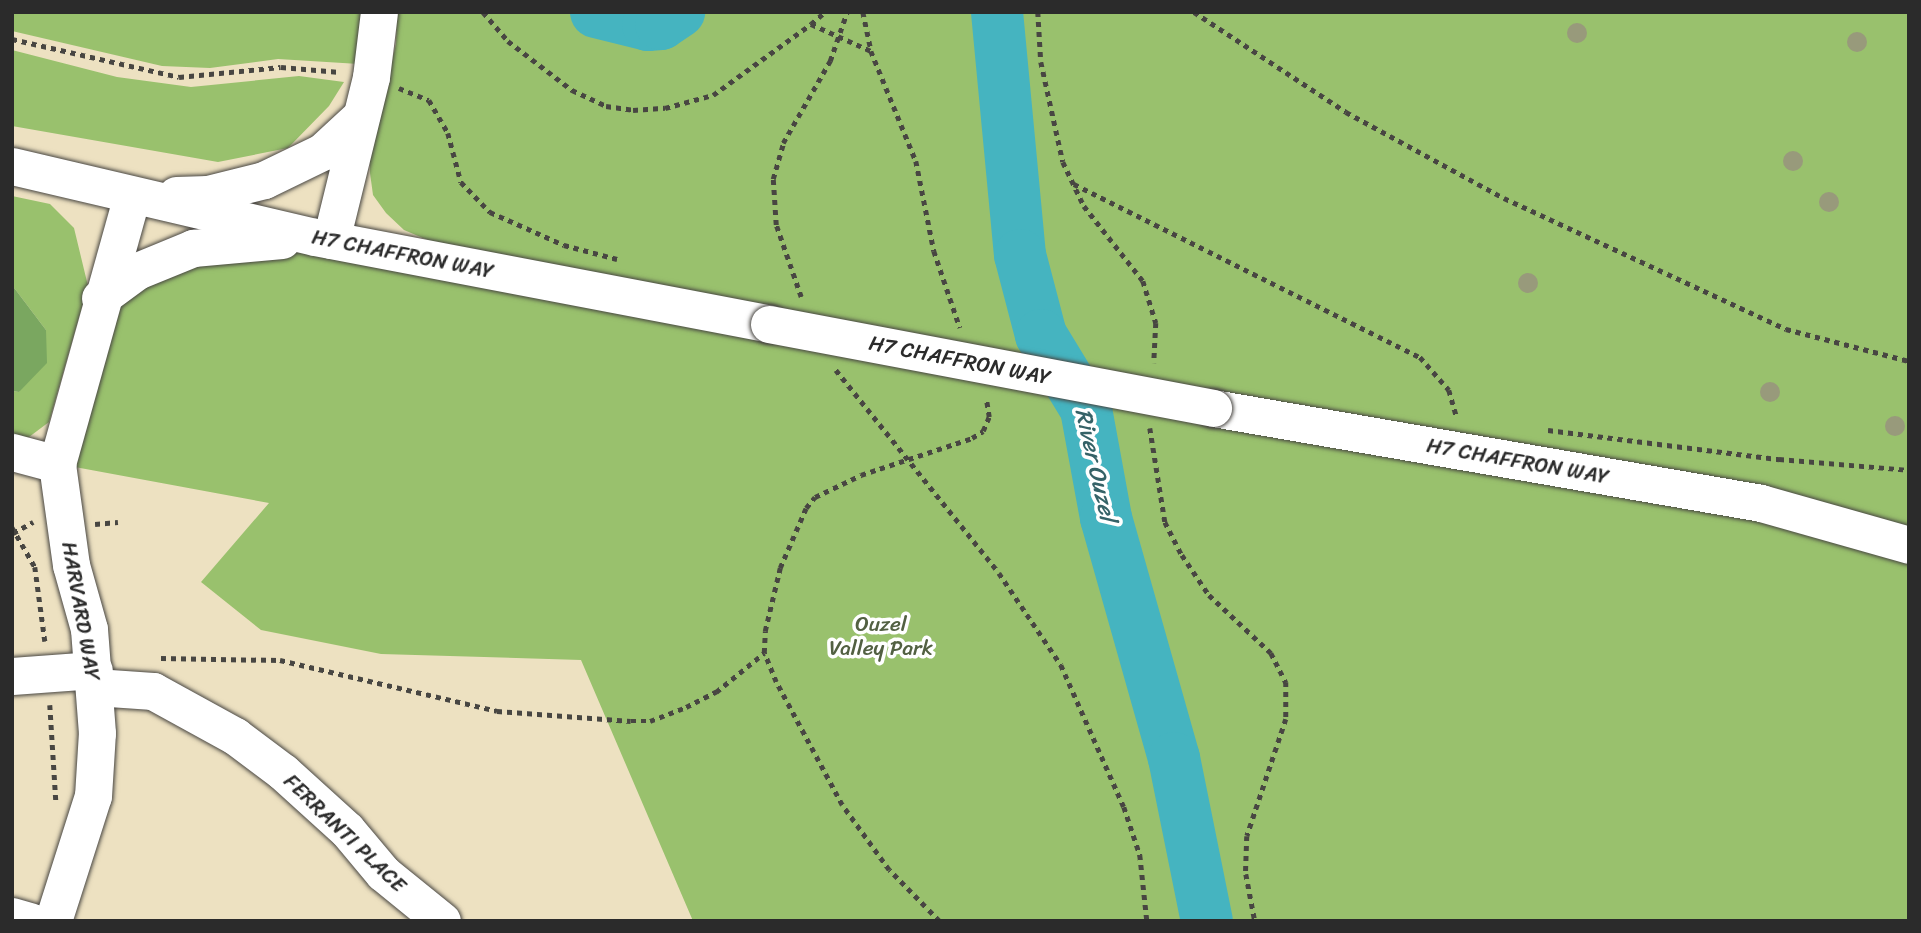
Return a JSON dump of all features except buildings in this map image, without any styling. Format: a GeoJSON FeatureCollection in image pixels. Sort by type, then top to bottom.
{"type":"FeatureCollection","features":[{"type":"Feature","properties":{"kind":"street"},"geometry":{"type":"LineString","coordinates":[[100,298],[137,271],[193,248],[323,238],[371,77],[379,12]]}},
{"type":"Feature","properties":{"kind":"street"},"geometry":{"type":"LineString","coordinates":[[12,452],[57,464],[100,298],[134,196],[208,194],[264,180],[321,152],[361,116]]}},
{"type":"Feature","properties":{"kind":"street","name":"H7 CHAFFRON WAY"},"geometry":{"type":"LineString","coordinates":[[12,166],[323,238],[769,324],[1213,408],[1761,503],[1909,545]]}},
{"type":"Feature","properties":{"kind":"street","name":"HARVARD WAY"},"geometry":{"type":"LineString","coordinates":[[53,921],[93,796],[94,679],[89,629],[71,565],[57,464]]}},
{"type":"Feature","properties":{"kind":"street","name":"FERRANTI PLACE"},"geometry":{"type":"LineString","coordinates":[[12,676],[49,673],[145,690],[235,736],[283,772],[346,830],[383,873],[442,921]]}},
{"type":"Feature","properties":{"kind":"street"},"geometry":{"type":"LineString","coordinates":[[12,916],[30,921]]}},
{"type":"Feature","properties":{"kind":"path"},"geometry":{"type":"LineString","coordinates":[[483,12],[508,41],[572,90],[606,106],[633,110],[665,108],[712,95],[825,12]]}},
{"type":"Feature","properties":{"kind":"path"},"geometry":{"type":"LineString","coordinates":[[804,302],[776,225],[773,179],[783,143],[841,38],[847,12]]}},
{"type":"Feature","properties":{"kind":"path"},"geometry":{"type":"LineString","coordinates":[[863,12],[872,51],[916,161],[934,251],[961,333]]}},
{"type":"Feature","properties":{"kind":"path"},"geometry":{"type":"LineString","coordinates":[[1038,12],[1053,127],[1072,184],[1101,230],[1143,281],[1156,323],[1153,374]]}},
{"type":"Feature","properties":{"kind":"path"},"geometry":{"type":"LineString","coordinates":[[1194,12],[1346,112],[1504,198],[1786,329],[1909,361]]}},
{"type":"Feature","properties":{"kind":"path"},"geometry":{"type":"LineString","coordinates":[[811,24],[872,51]]}},
{"type":"Feature","properties":{"kind":"path"},"geometry":{"type":"LineString","coordinates":[[12,39],[178,77],[292,68],[371,77],[429,100],[449,133],[461,182],[490,212],[564,245],[626,261]]}},
{"type":"Feature","properties":{"kind":"path"},"geometry":{"type":"LineString","coordinates":[[1072,184],[1420,357],[1449,390],[1458,419]]}},
{"type":"Feature","properties":{"kind":"path"},"geometry":{"type":"LineString","coordinates":[[831,362],[913,460],[999,573],[1061,665],[1124,807],[1140,855],[1147,921]]}},
{"type":"Feature","properties":{"kind":"path"},"geometry":{"type":"LineString","coordinates":[[939,921],[889,870],[842,805],[764,653],[769,606],[780,568],[806,508],[829,490],[913,460],[983,430],[989,417],[984,392]]}},
{"type":"Feature","properties":{"kind":"path"},"geometry":{"type":"LineString","coordinates":[[1444,416],[1471,420]]}},
{"type":"Feature","properties":{"kind":"path"},"geometry":{"type":"LineString","coordinates":[[1150,425],[1165,522],[1182,555],[1209,595],[1271,653],[1286,682],[1286,719],[1255,802],[1248,836],[1246,874],[1255,921]]}},
{"type":"Feature","properties":{"kind":"path"},"geometry":{"type":"LineString","coordinates":[[1538,429],[1779,459],[1909,470]]}},
{"type":"Feature","properties":{"kind":"path"},"geometry":{"type":"LineString","coordinates":[[12,527],[35,567],[49,673],[56,815]]}},
{"type":"Feature","properties":{"kind":"path"},"geometry":{"type":"LineString","coordinates":[[145,690],[154,658],[280,660],[497,711],[650,720],[716,692],[764,653]]}},
{"type":"Feature","properties":{"kind":"green space"},"geometry":{"type":"Polygon","coordinates":[[[12,12],[367,12],[359,64],[278,59],[210,68],[162,66],[12,31],[12,12]]]}},
{"type":"Feature","properties":{"kind":"green space","name":"Ouzel Valley Park"},"geometry":{"type":"Polygon","coordinates":[[[397,12],[1909,12],[1909,921],[693,921],[581,660],[381,654],[261,630],[201,582],[269,503],[64,465],[100,298],[193,248],[430,241],[404,230],[386,213],[373,195],[370,153],[396,44],[397,12]]]}},
{"type":"Feature","properties":{"kind":"green space"},"geometry":{"type":"Polygon","coordinates":[[[12,50],[117,77],[191,87],[299,76],[344,82],[329,106],[288,148],[218,162],[12,126],[12,50]]]}},
{"type":"Feature","properties":{"kind":"green space"},"geometry":{"type":"Polygon","coordinates":[[[12,196],[50,204],[74,228],[88,286],[49,422],[25,440],[12,439],[12,391],[19,392],[46,330],[12,285],[12,196]]]}},
{"type":"Feature","properties":{"kind":"green space"},"geometry":{"type":"Polygon","coordinates":[[[12,285],[46,330],[47,363],[19,392],[12,391],[12,285]]]}},
{"type":"Feature","properties":{"kind":"waterway","name":"River Ouzel"},"geometry":{"type":"LineString","coordinates":[[596,12],[648,25],[661,24],[679,12]]}},
{"type":"Feature","properties":{"kind":"waterway","name":"River Ouzel"},"geometry":{"type":"LineString","coordinates":[[997,12],[1020,255],[1041,335],[1086,409],[1106,518],[1174,758],[1207,921]]}}]}
